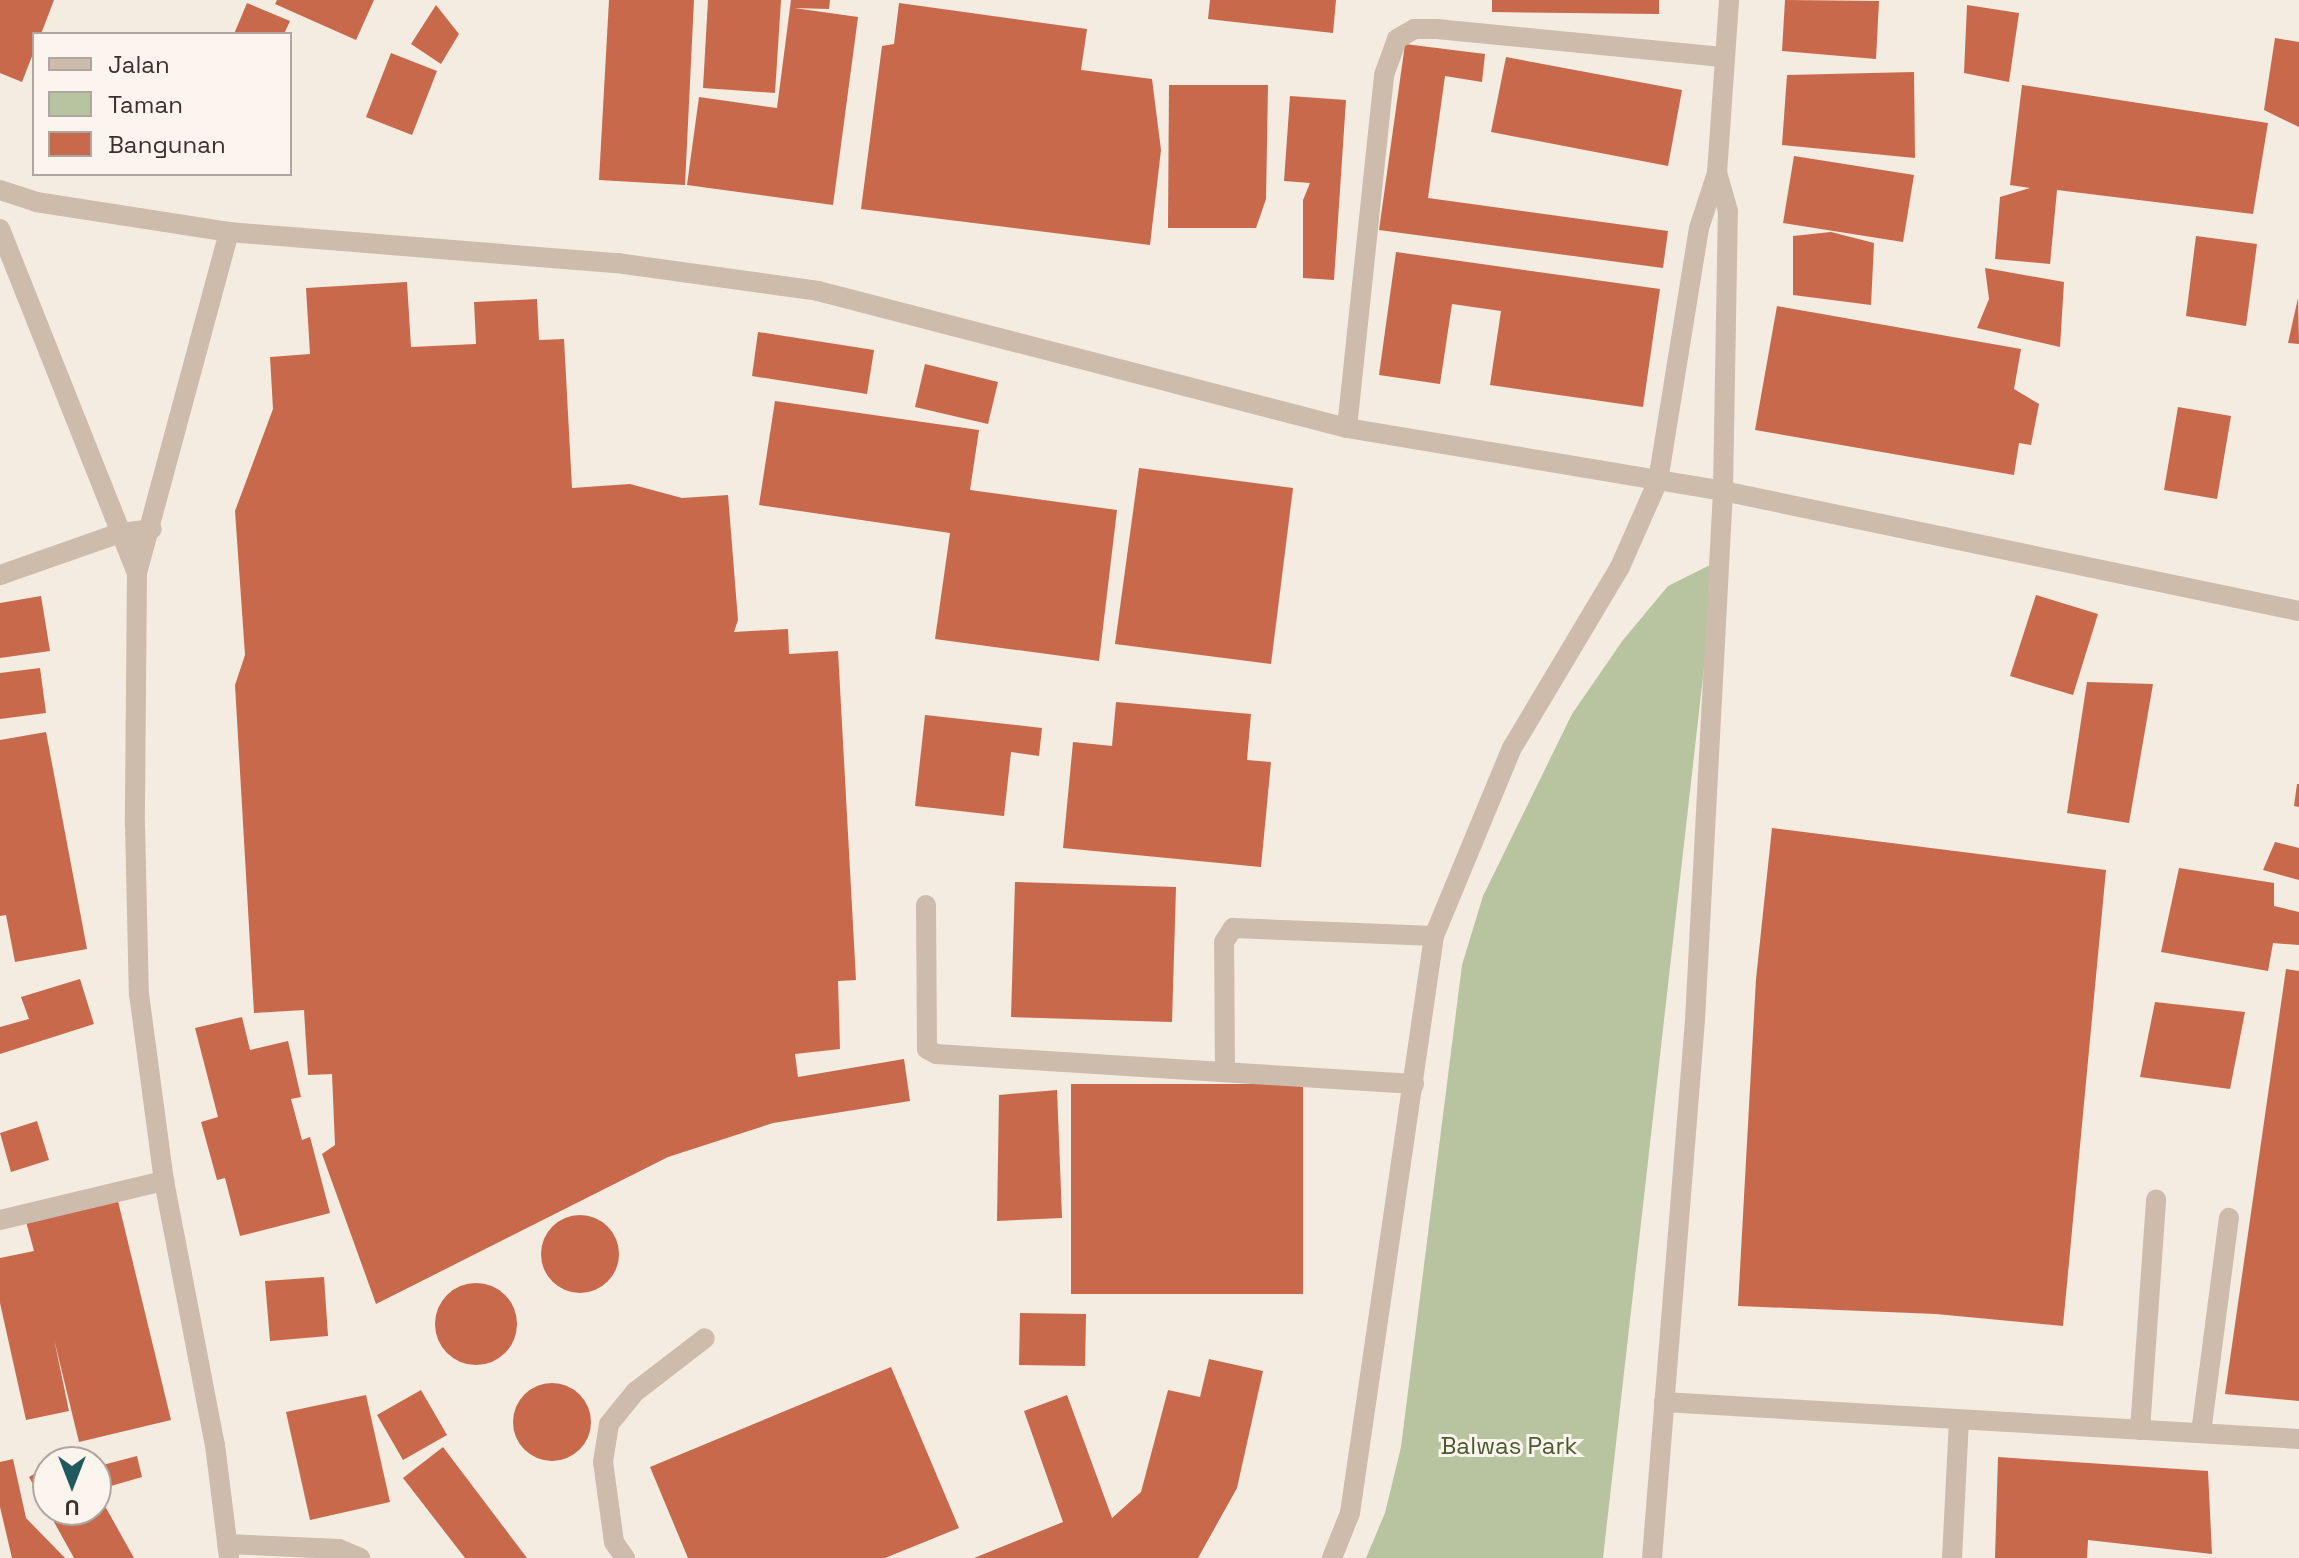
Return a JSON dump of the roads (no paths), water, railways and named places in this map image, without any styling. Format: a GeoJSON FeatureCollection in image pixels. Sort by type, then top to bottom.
{"type":"FeatureCollection","features":[{"type":"Feature","properties":{"kind":"street"},"geometry":{"type":"LineString","coordinates":[[1332,1558],[1350,1513],[1434,936],[1512,748],[1620,567],[1658,481],[1699,228],[1717,173],[1729,0]]}},
{"type":"Feature","properties":{"kind":"street"},"geometry":{"type":"LineString","coordinates":[[1347,428],[1384,75],[1397,39],[1414,29],[1437,29],[1725,57]]}},
{"type":"Feature","properties":{"kind":"street"},"geometry":{"type":"LineString","coordinates":[[1652,1558],[1695,1020],[1723,491],[1728,211],[1717,173]]}},
{"type":"Feature","properties":{"kind":"street"},"geometry":{"type":"LineString","coordinates":[[0,190],[36,202],[229,232],[617,263],[818,291],[1347,428],[1723,491],[2299,611]]}},
{"type":"Feature","properties":{"kind":"street"},"geometry":{"type":"LineString","coordinates":[[0,229],[137,573]]}},
{"type":"Feature","properties":{"kind":"street"},"geometry":{"type":"LineString","coordinates":[[229,232],[152,529],[137,573],[139,994],[164,1181],[215,1445],[228,1551],[339,1549],[360,1558]]}},
{"type":"Feature","properties":{"kind":"street"},"geometry":{"type":"LineString","coordinates":[[0,575],[120,533],[152,529]]}},
{"type":"Feature","properties":{"kind":"street"},"geometry":{"type":"LineString","coordinates":[[926,905],[927,1049],[936,1054],[1414,1084]]}},
{"type":"Feature","properties":{"kind":"street"},"geometry":{"type":"LineString","coordinates":[[1225,1072],[1224,942],[1233,928],[1434,936]]}},
{"type":"Feature","properties":{"kind":"street"},"geometry":{"type":"LineString","coordinates":[[0,1220],[164,1181]]}},
{"type":"Feature","properties":{"kind":"street"},"geometry":{"type":"LineString","coordinates":[[2140,1430],[2156,1200]]}},
{"type":"Feature","properties":{"kind":"street"},"geometry":{"type":"LineString","coordinates":[[2201,1433],[2229,1218]]}},
{"type":"Feature","properties":{"kind":"street"},"geometry":{"type":"LineString","coordinates":[[625,1558],[614,1542],[603,1462],[609,1424],[635,1392],[705,1338]]}},
{"type":"Feature","properties":{"kind":"street"},"geometry":{"type":"LineString","coordinates":[[1664,1402],[2299,1439]]}},
{"type":"Feature","properties":{"kind":"street"},"geometry":{"type":"LineString","coordinates":[[1952,1558],[1959,1420]]}},
{"type":"Feature","properties":{"kind":"park label","name":"Balwas Park"},"geometry":{"type":"Point","coordinates":[1509,1446]}}]}
